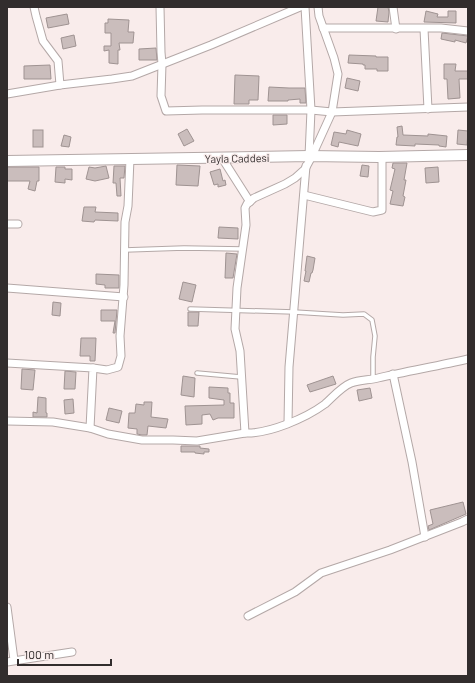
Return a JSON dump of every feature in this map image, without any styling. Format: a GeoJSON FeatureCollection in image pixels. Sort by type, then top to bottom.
{"type":"FeatureCollection","features":[{"type":"Feature","properties":{"kind":"street"},"geometry":{"type":"LineString","coordinates":[[34,7],[43,41],[58,61],[60,85]]}},
{"type":"Feature","properties":{"kind":"street"},"geometry":{"type":"LineString","coordinates":[[160,7],[162,64],[161,96],[166,111],[311,110],[332,112],[468,107]]}},
{"type":"Feature","properties":{"kind":"street"},"geometry":{"type":"LineString","coordinates":[[7,94],[60,85],[132,76],[211,45],[300,7]]}},
{"type":"Feature","properties":{"kind":"street"},"geometry":{"type":"LineString","coordinates":[[288,423],[289,367],[304,195],[309,160],[311,110],[305,7]]}},
{"type":"Feature","properties":{"kind":"street"},"geometry":{"type":"LineString","coordinates":[[245,433],[240,351],[236,329],[236,310],[237,288],[246,225],[245,208],[254,198],[285,184],[305,169],[332,112],[338,74],[318,7]]}},
{"type":"Feature","properties":{"kind":"street"},"geometry":{"type":"LineString","coordinates":[[393,7],[396,29]]}},
{"type":"Feature","properties":{"kind":"street"},"geometry":{"type":"LineString","coordinates":[[324,28],[441,28],[468,31]]}},
{"type":"Feature","properties":{"kind":"street"},"geometry":{"type":"LineString","coordinates":[[424,29],[428,108]]}},
{"type":"Feature","properties":{"kind":"street","name":"Yayla Caddesi"},"geometry":{"type":"LineString","coordinates":[[7,161],[222,158],[309,160],[468,156]]}},
{"type":"Feature","properties":{"kind":"street"},"geometry":{"type":"LineString","coordinates":[[304,195],[373,212],[382,210],[382,157]]}},
{"type":"Feature","properties":{"kind":"street"},"geometry":{"type":"LineString","coordinates":[[222,158],[250,202]]}},
{"type":"Feature","properties":{"kind":"street"},"geometry":{"type":"LineString","coordinates":[[7,363],[107,370],[118,367],[121,356],[120,336],[124,296],[125,222],[128,206],[130,159]]}},
{"type":"Feature","properties":{"kind":"street"},"geometry":{"type":"LineString","coordinates":[[7,224],[18,224]]}},
{"type":"Feature","properties":{"kind":"street"},"geometry":{"type":"LineString","coordinates":[[7,288],[124,296]]}},
{"type":"Feature","properties":{"kind":"street"},"geometry":{"type":"LineString","coordinates":[[7,421],[53,422],[90,428],[108,434],[142,440],[197,441],[245,433],[261,432],[276,428],[305,416],[324,405],[350,383],[468,359]]}},
{"type":"Feature","properties":{"kind":"street"},"geometry":{"type":"LineString","coordinates":[[90,428],[93,368]]}},
{"type":"Feature","properties":{"kind":"street"},"geometry":{"type":"LineString","coordinates":[[393,374],[412,462],[425,537]]}},
{"type":"Feature","properties":{"kind":"street"},"geometry":{"type":"LineString","coordinates":[[248,616],[295,592],[321,573],[390,550],[468,519]]}},
{"type":"Feature","properties":{"kind":"street"},"geometry":{"type":"LineString","coordinates":[[7,607],[11,661],[72,652]]}},
{"type":"Feature","properties":{"kind":"lane"},"geometry":{"type":"LineString","coordinates":[[125,250],[184,248],[243,249]]}},
{"type":"Feature","properties":{"kind":"lane"},"geometry":{"type":"LineString","coordinates":[[190,309],[343,315],[364,314],[372,320],[375,336],[373,379]]}},
{"type":"Feature","properties":{"kind":"lane"},"geometry":{"type":"LineString","coordinates":[[196,373],[242,377]]}},
{"type":"Feature","properties":{"kind":"building"},"geometry":{"type":"Polygon","coordinates":[[[378,7],[388,7],[388,22],[376,21],[378,7]]]}},
{"type":"Feature","properties":{"kind":"building"},"geometry":{"type":"Polygon","coordinates":[[[426,11],[438,14],[437,17],[448,17],[448,11],[456,11],[456,23],[424,22],[426,11]]]}},
{"type":"Feature","properties":{"kind":"building"},"geometry":{"type":"Polygon","coordinates":[[[67,14],[69,24],[48,28],[46,18],[67,14]]]}},
{"type":"Feature","properties":{"kind":"building"},"geometry":{"type":"Polygon","coordinates":[[[108,19],[129,20],[128,32],[134,32],[133,43],[119,43],[120,50],[118,50],[118,64],[109,63],[109,50],[104,51],[104,46],[111,46],[111,33],[105,33],[105,23],[108,23],[108,19]]]}},
{"type":"Feature","properties":{"kind":"building"},"geometry":{"type":"Polygon","coordinates":[[[442,33],[468,36],[466,43],[455,40],[455,42],[441,39],[442,33]]]}},
{"type":"Feature","properties":{"kind":"building"},"geometry":{"type":"Polygon","coordinates":[[[74,35],[76,46],[63,49],[61,38],[74,35]]]}},
{"type":"Feature","properties":{"kind":"building"},"geometry":{"type":"Polygon","coordinates":[[[156,48],[157,60],[139,60],[139,49],[156,48]]]}},
{"type":"Feature","properties":{"kind":"building"},"geometry":{"type":"Polygon","coordinates":[[[349,55],[388,57],[388,71],[365,69],[365,65],[363,64],[348,63],[349,55]]]}},
{"type":"Feature","properties":{"kind":"building"},"geometry":{"type":"Polygon","coordinates":[[[444,64],[456,64],[455,71],[468,71],[468,79],[459,79],[460,98],[448,99],[447,79],[444,79],[444,64]]]}},
{"type":"Feature","properties":{"kind":"building"},"geometry":{"type":"Polygon","coordinates":[[[50,65],[51,79],[24,79],[24,66],[50,65]]]}},
{"type":"Feature","properties":{"kind":"building"},"geometry":{"type":"Polygon","coordinates":[[[235,75],[259,76],[258,100],[249,100],[249,104],[234,104],[235,75]]]}},
{"type":"Feature","properties":{"kind":"building"},"geometry":{"type":"Polygon","coordinates":[[[347,78],[360,81],[358,91],[345,88],[347,78]]]}},
{"type":"Feature","properties":{"kind":"building"},"geometry":{"type":"Polygon","coordinates":[[[269,87],[305,88],[306,103],[300,103],[300,99],[288,101],[268,101],[269,87]]]}},
{"type":"Feature","properties":{"kind":"building"},"geometry":{"type":"Polygon","coordinates":[[[273,115],[287,115],[287,124],[273,125],[273,115]]]}},
{"type":"Feature","properties":{"kind":"building"},"geometry":{"type":"Polygon","coordinates":[[[402,126],[403,135],[428,136],[428,134],[447,136],[446,147],[439,145],[415,144],[415,146],[396,145],[398,137],[397,127],[402,126]]]}},
{"type":"Feature","properties":{"kind":"building"},"geometry":{"type":"Polygon","coordinates":[[[187,129],[194,141],[184,146],[178,134],[187,129]]]}},
{"type":"Feature","properties":{"kind":"building"},"geometry":{"type":"Polygon","coordinates":[[[33,130],[43,130],[43,147],[33,147],[33,130]]]}},
{"type":"Feature","properties":{"kind":"building"},"geometry":{"type":"Polygon","coordinates":[[[347,130],[361,134],[358,146],[339,142],[338,147],[331,145],[334,132],[346,134],[347,130]]]}},
{"type":"Feature","properties":{"kind":"building"},"geometry":{"type":"Polygon","coordinates":[[[458,130],[468,131],[467,145],[457,144],[458,130]]]}},
{"type":"Feature","properties":{"kind":"building"},"geometry":{"type":"Polygon","coordinates":[[[64,135],[71,137],[69,147],[61,146],[64,135]]]}},
{"type":"Feature","properties":{"kind":"building"},"geometry":{"type":"Polygon","coordinates":[[[393,163],[407,163],[404,180],[406,180],[403,206],[390,204],[393,191],[390,190],[395,169],[392,168],[393,163]]]}},
{"type":"Feature","properties":{"kind":"building"},"geometry":{"type":"Polygon","coordinates":[[[177,165],[200,166],[198,186],[176,185],[177,165]]]}},
{"type":"Feature","properties":{"kind":"building"},"geometry":{"type":"Polygon","coordinates":[[[362,165],[369,166],[368,177],[360,176],[362,165]]]}},
{"type":"Feature","properties":{"kind":"building"},"geometry":{"type":"Polygon","coordinates":[[[106,166],[109,178],[95,181],[86,179],[89,167],[95,168],[106,166]]]}},
{"type":"Feature","properties":{"kind":"building"},"geometry":{"type":"Polygon","coordinates":[[[114,166],[125,166],[124,178],[120,178],[121,196],[117,196],[116,183],[113,183],[114,166]]]}},
{"type":"Feature","properties":{"kind":"building"},"geometry":{"type":"Polygon","coordinates":[[[7,167],[39,167],[39,181],[37,181],[35,191],[28,189],[30,181],[7,181],[7,167]]]}},
{"type":"Feature","properties":{"kind":"building"},"geometry":{"type":"Polygon","coordinates":[[[56,167],[72,169],[72,180],[65,179],[65,183],[55,182],[56,167]]]}},
{"type":"Feature","properties":{"kind":"building"},"geometry":{"type":"Polygon","coordinates":[[[438,167],[439,182],[426,183],[425,168],[438,167]]]}},
{"type":"Feature","properties":{"kind":"building"},"geometry":{"type":"Polygon","coordinates":[[[220,169],[223,181],[225,180],[226,185],[218,187],[218,184],[214,185],[210,172],[220,169]]]}},
{"type":"Feature","properties":{"kind":"building"},"geometry":{"type":"Polygon","coordinates":[[[84,207],[96,207],[95,212],[118,213],[118,221],[82,221],[84,207]]]}},
{"type":"Feature","properties":{"kind":"building"},"geometry":{"type":"Polygon","coordinates":[[[219,227],[238,228],[238,239],[218,238],[219,227]]]}},
{"type":"Feature","properties":{"kind":"building"},"geometry":{"type":"Polygon","coordinates":[[[226,253],[237,254],[233,278],[225,278],[226,253]]]}},
{"type":"Feature","properties":{"kind":"building"},"geometry":{"type":"Polygon","coordinates":[[[307,256],[315,258],[309,282],[304,281],[307,256]]]}},
{"type":"Feature","properties":{"kind":"building"},"geometry":{"type":"Polygon","coordinates":[[[96,274],[119,275],[119,288],[105,288],[105,285],[96,284],[96,274]]]}},
{"type":"Feature","properties":{"kind":"building"},"geometry":{"type":"Polygon","coordinates":[[[183,282],[196,285],[192,302],[179,299],[183,282]]]}},
{"type":"Feature","properties":{"kind":"building"},"geometry":{"type":"Polygon","coordinates":[[[53,302],[61,303],[60,316],[52,315],[53,302]]]}},
{"type":"Feature","properties":{"kind":"building"},"geometry":{"type":"Polygon","coordinates":[[[101,310],[117,310],[115,333],[113,333],[115,321],[101,321],[101,310]]]}},
{"type":"Feature","properties":{"kind":"building"},"geometry":{"type":"Polygon","coordinates":[[[188,312],[199,312],[198,326],[188,326],[188,312]]]}},
{"type":"Feature","properties":{"kind":"building"},"geometry":{"type":"Polygon","coordinates":[[[81,338],[96,338],[95,361],[90,361],[90,356],[80,356],[81,338]]]}},
{"type":"Feature","properties":{"kind":"building"},"geometry":{"type":"Polygon","coordinates":[[[22,369],[35,370],[33,390],[21,389],[22,369]]]}},
{"type":"Feature","properties":{"kind":"building"},"geometry":{"type":"Polygon","coordinates":[[[65,371],[76,372],[75,389],[64,389],[65,371]]]}},
{"type":"Feature","properties":{"kind":"building"},"geometry":{"type":"Polygon","coordinates":[[[183,376],[195,378],[194,397],[181,395],[183,376]]]}},
{"type":"Feature","properties":{"kind":"building"},"geometry":{"type":"Polygon","coordinates":[[[333,376],[336,384],[310,392],[307,385],[333,376]]]}},
{"type":"Feature","properties":{"kind":"building"},"geometry":{"type":"Polygon","coordinates":[[[209,387],[228,388],[228,393],[230,393],[230,403],[234,403],[234,418],[218,418],[213,420],[210,414],[202,415],[202,424],[186,425],[185,406],[224,405],[224,400],[209,398],[209,387]]]}},
{"type":"Feature","properties":{"kind":"building"},"geometry":{"type":"Polygon","coordinates":[[[370,388],[372,398],[359,401],[357,390],[370,388]]]}},
{"type":"Feature","properties":{"kind":"building"},"geometry":{"type":"Polygon","coordinates":[[[38,397],[46,398],[47,417],[33,417],[33,412],[37,413],[38,397]]]}},
{"type":"Feature","properties":{"kind":"building"},"geometry":{"type":"Polygon","coordinates":[[[73,399],[74,413],[65,414],[64,400],[73,399]]]}},
{"type":"Feature","properties":{"kind":"building"},"geometry":{"type":"Polygon","coordinates":[[[144,402],[152,402],[151,417],[168,419],[166,428],[148,426],[147,435],[142,435],[137,434],[137,429],[128,428],[129,413],[135,413],[136,404],[144,405],[144,402]]]}},
{"type":"Feature","properties":{"kind":"building"},"geometry":{"type":"Polygon","coordinates":[[[109,408],[122,411],[119,423],[106,420],[109,408]]]}},
{"type":"Feature","properties":{"kind":"building"},"geometry":{"type":"Polygon","coordinates":[[[181,446],[200,446],[200,448],[209,449],[209,452],[204,452],[204,454],[195,452],[181,452],[181,446]]]}},
{"type":"Feature","properties":{"kind":"building"},"geometry":{"type":"Polygon","coordinates":[[[463,502],[466,514],[429,530],[428,526],[433,524],[430,510],[463,502]]]}}]}
